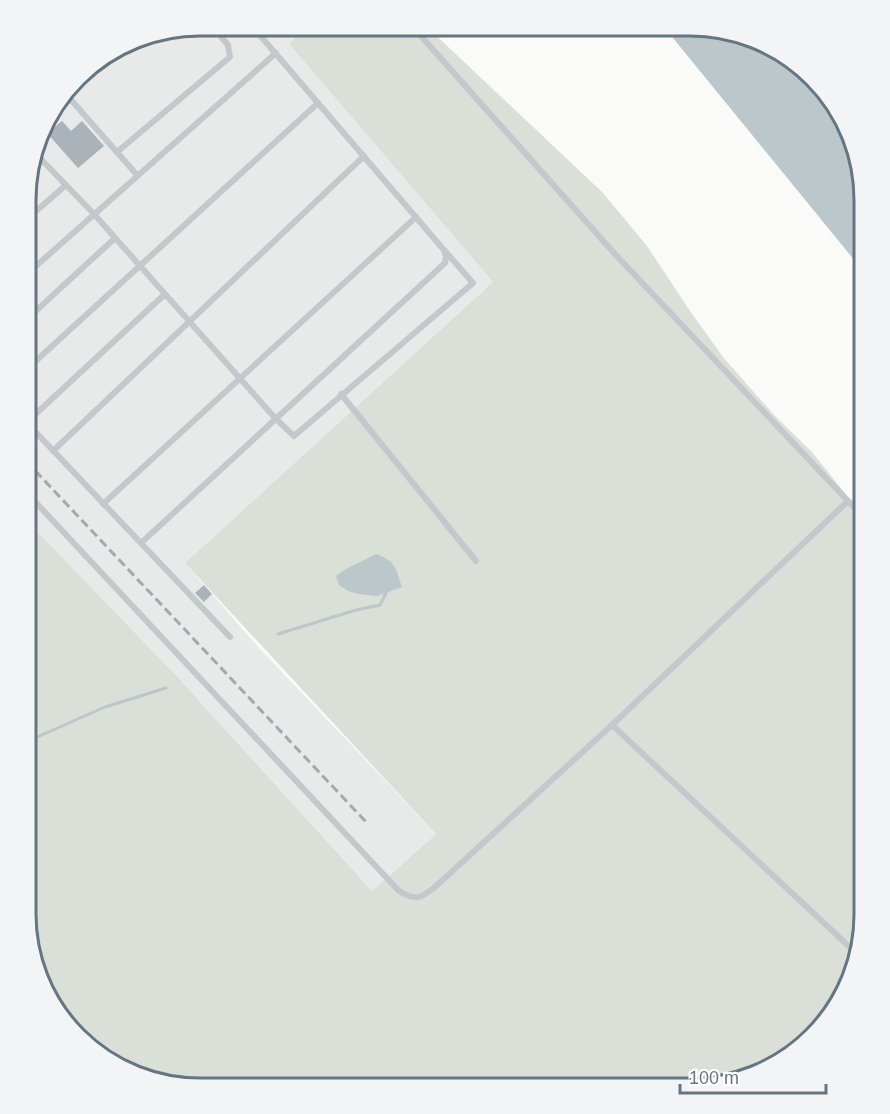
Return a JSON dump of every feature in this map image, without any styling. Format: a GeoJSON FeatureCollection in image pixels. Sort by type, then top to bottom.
{"type":"FeatureCollection","features":[{"type":"Feature","properties":{"kind":"lane"},"geometry":{"type":"LineString","coordinates":[[117,152],[230,57],[231,52],[228,45],[220,36]]}},
{"type":"Feature","properties":{"kind":"lane"},"geometry":{"type":"LineString","coordinates":[[42,160],[94,214],[275,418],[294,436],[473,284],[261,36]]}},
{"type":"Feature","properties":{"kind":"lane"},"geometry":{"type":"LineString","coordinates":[[421,36],[614,253],[854,507]]}},
{"type":"Feature","properties":{"kind":"lane"},"geometry":{"type":"LineString","coordinates":[[36,266],[276,53]]}},
{"type":"Feature","properties":{"kind":"lane"},"geometry":{"type":"LineString","coordinates":[[71,99],[137,175]]}},
{"type":"Feature","properties":{"kind":"lane"},"geometry":{"type":"LineString","coordinates":[[36,361],[318,103]]}},
{"type":"Feature","properties":{"kind":"lane"},"geometry":{"type":"LineString","coordinates":[[53,451],[364,156]]}},
{"type":"Feature","properties":{"kind":"lane"},"geometry":{"type":"LineString","coordinates":[[36,211],[66,185]]}},
{"type":"Feature","properties":{"kind":"lane"},"geometry":{"type":"LineString","coordinates":[[103,504],[416,217]]}},
{"type":"Feature","properties":{"kind":"lane"},"geometry":{"type":"LineString","coordinates":[[36,311],[115,238]]}},
{"type":"Feature","properties":{"kind":"lane"},"geometry":{"type":"LineString","coordinates":[[141,543],[445,263],[444,250]]}},
{"type":"Feature","properties":{"kind":"lane"},"geometry":{"type":"LineString","coordinates":[[36,415],[165,294]]}},
{"type":"Feature","properties":{"kind":"lane"},"geometry":{"type":"LineString","coordinates":[[341,394],[476,561]]}},
{"type":"Feature","properties":{"kind":"lane"},"geometry":{"type":"LineString","coordinates":[[36,433],[230,637]]}},
{"type":"Feature","properties":{"kind":"lane"},"geometry":{"type":"LineString","coordinates":[[36,503],[399,891],[411,898],[422,897],[435,887],[612,725],[848,501]]}},
{"type":"Feature","properties":{"kind":"lane"},"geometry":{"type":"LineString","coordinates":[[612,725],[850,948]]}},
{"type":"Feature","properties":{"kind":"shaded area"},"geometry":{"type":"Polygon","coordinates":[[[297,36],[437,36],[603,193],[647,246],[723,357],[774,415],[811,451],[854,502],[854,925],[851,946],[837,987],[813,1022],[781,1050],[753,1066],[701,1078],[189,1078],[137,1066],[100,1044],[70,1014],[48,977],[37,936],[36,914],[36,530],[181,681],[372,891],[436,834],[185,563],[493,282],[289,44],[297,36]]]}},
{"type":"Feature","properties":{"kind":"shaded area"},"geometry":{"type":"Polygon","coordinates":[[[298,36],[289,44],[493,282],[185,563],[260,649],[436,834],[372,891],[202,704],[36,530],[37,178],[48,137],[70,100],[92,77],[118,58],[137,48],[178,37],[298,36]]]}},
{"type":"Feature","properties":{"kind":"shaded area"},"geometry":{"type":"Polygon","coordinates":[[[671,36],[712,37],[753,48],[798,77],[820,100],[842,137],[853,178],[854,260],[671,36]]]}},
{"type":"Feature","properties":{"kind":"shaded area"},"geometry":{"type":"Polygon","coordinates":[[[376,554],[391,562],[402,587],[377,596],[348,591],[339,585],[336,576],[376,554]]]}},
{"type":"Feature","properties":{"kind":"building"},"geometry":{"type":"Polygon","coordinates":[[[62,121],[71,131],[82,121],[104,146],[78,168],[49,135],[52,129],[62,121]]]}},
{"type":"Feature","properties":{"kind":"building"},"geometry":{"type":"Polygon","coordinates":[[[204,585],[212,594],[204,602],[195,593],[204,585]]]}},
{"type":"Feature","properties":{"kind":"waterway"},"geometry":{"type":"LineString","coordinates":[[278,634],[380,605],[386,593]]}},
{"type":"Feature","properties":{"kind":"waterway"},"geometry":{"type":"LineString","coordinates":[[36,738],[105,707],[166,688]]}},
{"type":"Feature","properties":{"kind":"railway"},"geometry":{"type":"LineString","coordinates":[[36,472],[368,824]]}}]}
